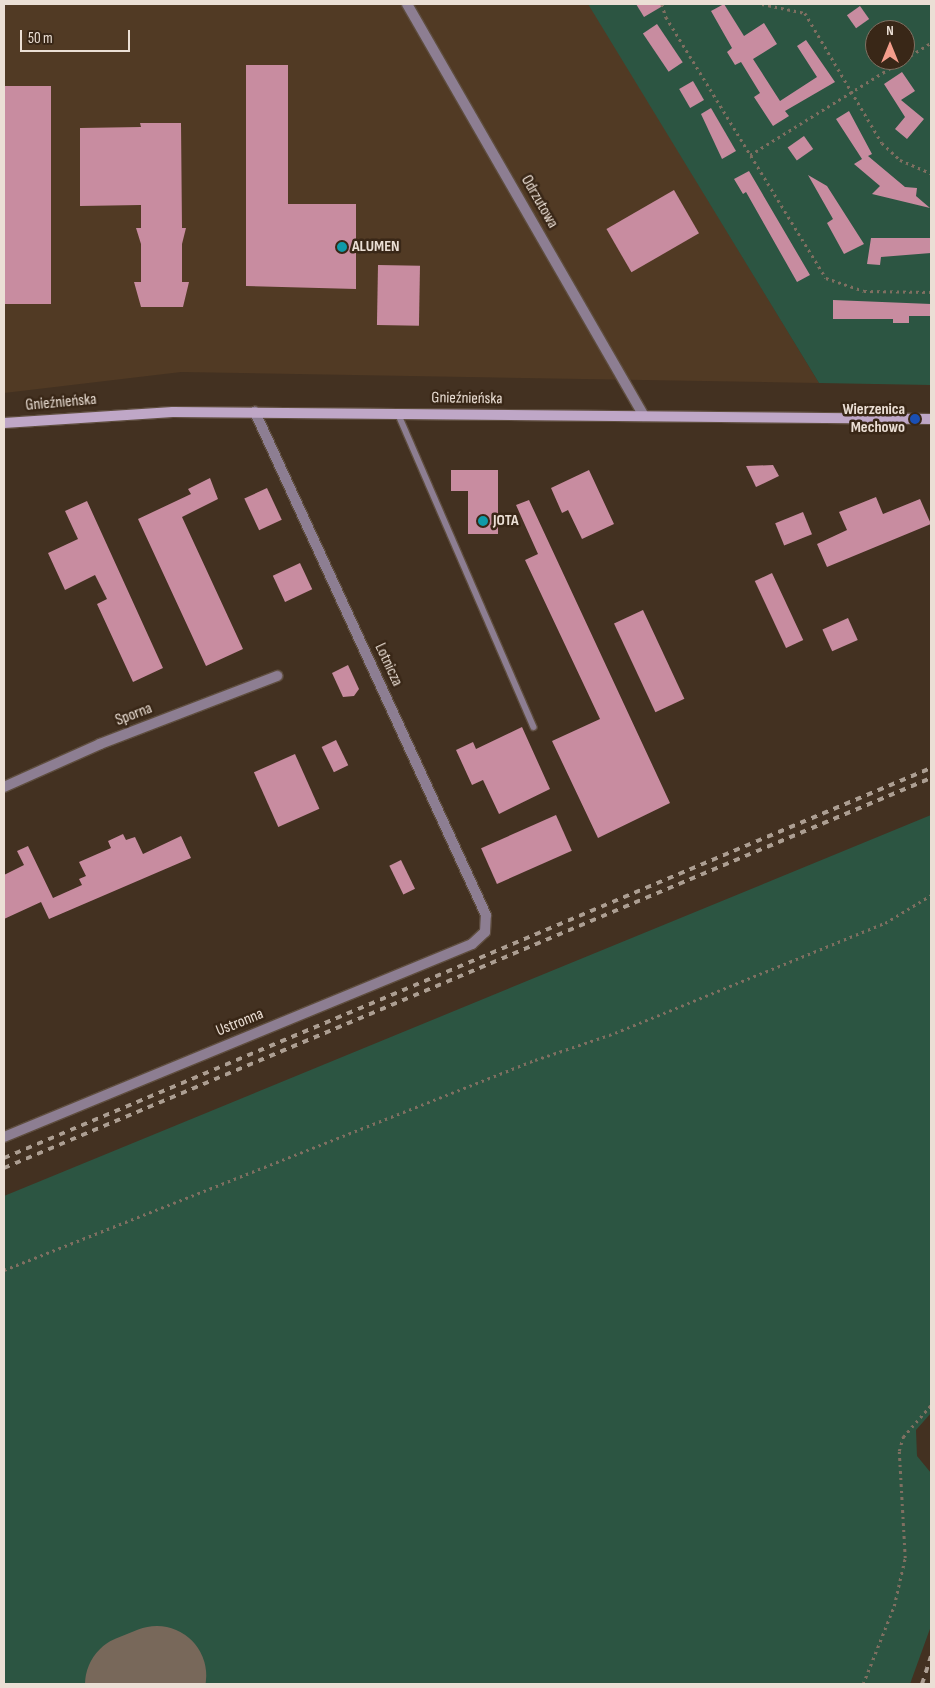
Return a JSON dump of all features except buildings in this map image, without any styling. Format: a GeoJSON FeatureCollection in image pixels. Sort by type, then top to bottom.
{"type":"FeatureCollection","features":[{"type":"Feature","properties":{"kind":"main road","name":"Gnieźnieńska"},"geometry":{"type":"LineString","coordinates":[[4,423],[108,414],[255,412],[931,419]]}},
{"type":"Feature","properties":{"kind":"street","name":"Odrzutowa"},"geometry":{"type":"LineString","coordinates":[[407,4],[644,416]]}},
{"type":"Feature","properties":{"kind":"street","name":"Lotnicza"},"geometry":{"type":"LineString","coordinates":[[255,412],[486,915],[485,932]]}},
{"type":"Feature","properties":{"kind":"street","name":"Sporna"},"geometry":{"type":"LineString","coordinates":[[4,787],[100,744],[277,676]]}},
{"type":"Feature","properties":{"kind":"street","name":"Ustronna"},"geometry":{"type":"LineString","coordinates":[[4,1137],[472,944],[485,932]]}},
{"type":"Feature","properties":{"kind":"lane"},"geometry":{"type":"LineString","coordinates":[[398,413],[534,727]]}},
{"type":"Feature","properties":{"kind":"path"},"geometry":{"type":"LineString","coordinates":[[662,4],[666,17],[826,278],[864,291],[931,292]]}},
{"type":"Feature","properties":{"kind":"path"},"geometry":{"type":"LineString","coordinates":[[762,4],[805,13],[882,143],[900,160],[931,173]]}},
{"type":"Feature","properties":{"kind":"path"},"geometry":{"type":"LineString","coordinates":[[915,52],[931,43]]}},
{"type":"Feature","properties":{"kind":"path"},"geometry":{"type":"LineString","coordinates":[[750,155],[886,70]]}},
{"type":"Feature","properties":{"kind":"path"},"geometry":{"type":"LineString","coordinates":[[4,1270],[535,1060],[615,1033],[884,922],[931,895]]}},
{"type":"Feature","properties":{"kind":"path"},"geometry":{"type":"LineString","coordinates":[[863,1684],[894,1606],[906,1558],[899,1451],[903,1437],[931,1405]]}},
{"type":"Feature","properties":{"kind":"shaded area"},"geometry":{"type":"Polygon","coordinates":[[[4,4],[589,4],[819,383],[181,372],[4,393],[4,4]]]}},
{"type":"Feature","properties":{"kind":"green space"},"geometry":{"type":"Polygon","coordinates":[[[588,4],[931,4],[931,385],[819,383],[588,4]]]}},
{"type":"Feature","properties":{"kind":"green space"},"geometry":{"type":"Polygon","coordinates":[[[931,815],[931,1413],[916,1430],[917,1456],[931,1473],[931,1626],[910,1684],[4,1684],[4,1196],[931,815]]]}},
{"type":"Feature","properties":{"kind":"runway"},"geometry":{"type":"LineString","coordinates":[[134,1684],[156,1675]]}},
{"type":"Feature","properties":{"kind":"railway"},"geometry":{"type":"LineString","coordinates":[[4,1158],[931,768]]}},
{"type":"Feature","properties":{"kind":"railway"},"geometry":{"type":"LineString","coordinates":[[4,1168],[931,778]]}},
{"type":"Feature","properties":{"kind":"railway"},"geometry":{"type":"LineString","coordinates":[[922,1684],[931,1656]]}},
{"type":"Feature","properties":{"kind":"place","name":"ALUMEN"},"geometry":{"type":"Point","coordinates":[342,247]}},
{"type":"Feature","properties":{"kind":"place","name":"Wierzenica Mechowo"},"geometry":{"type":"Point","coordinates":[915,419]}},
{"type":"Feature","properties":{"kind":"place","name":"JOTA"},"geometry":{"type":"Point","coordinates":[483,521]}}]}
